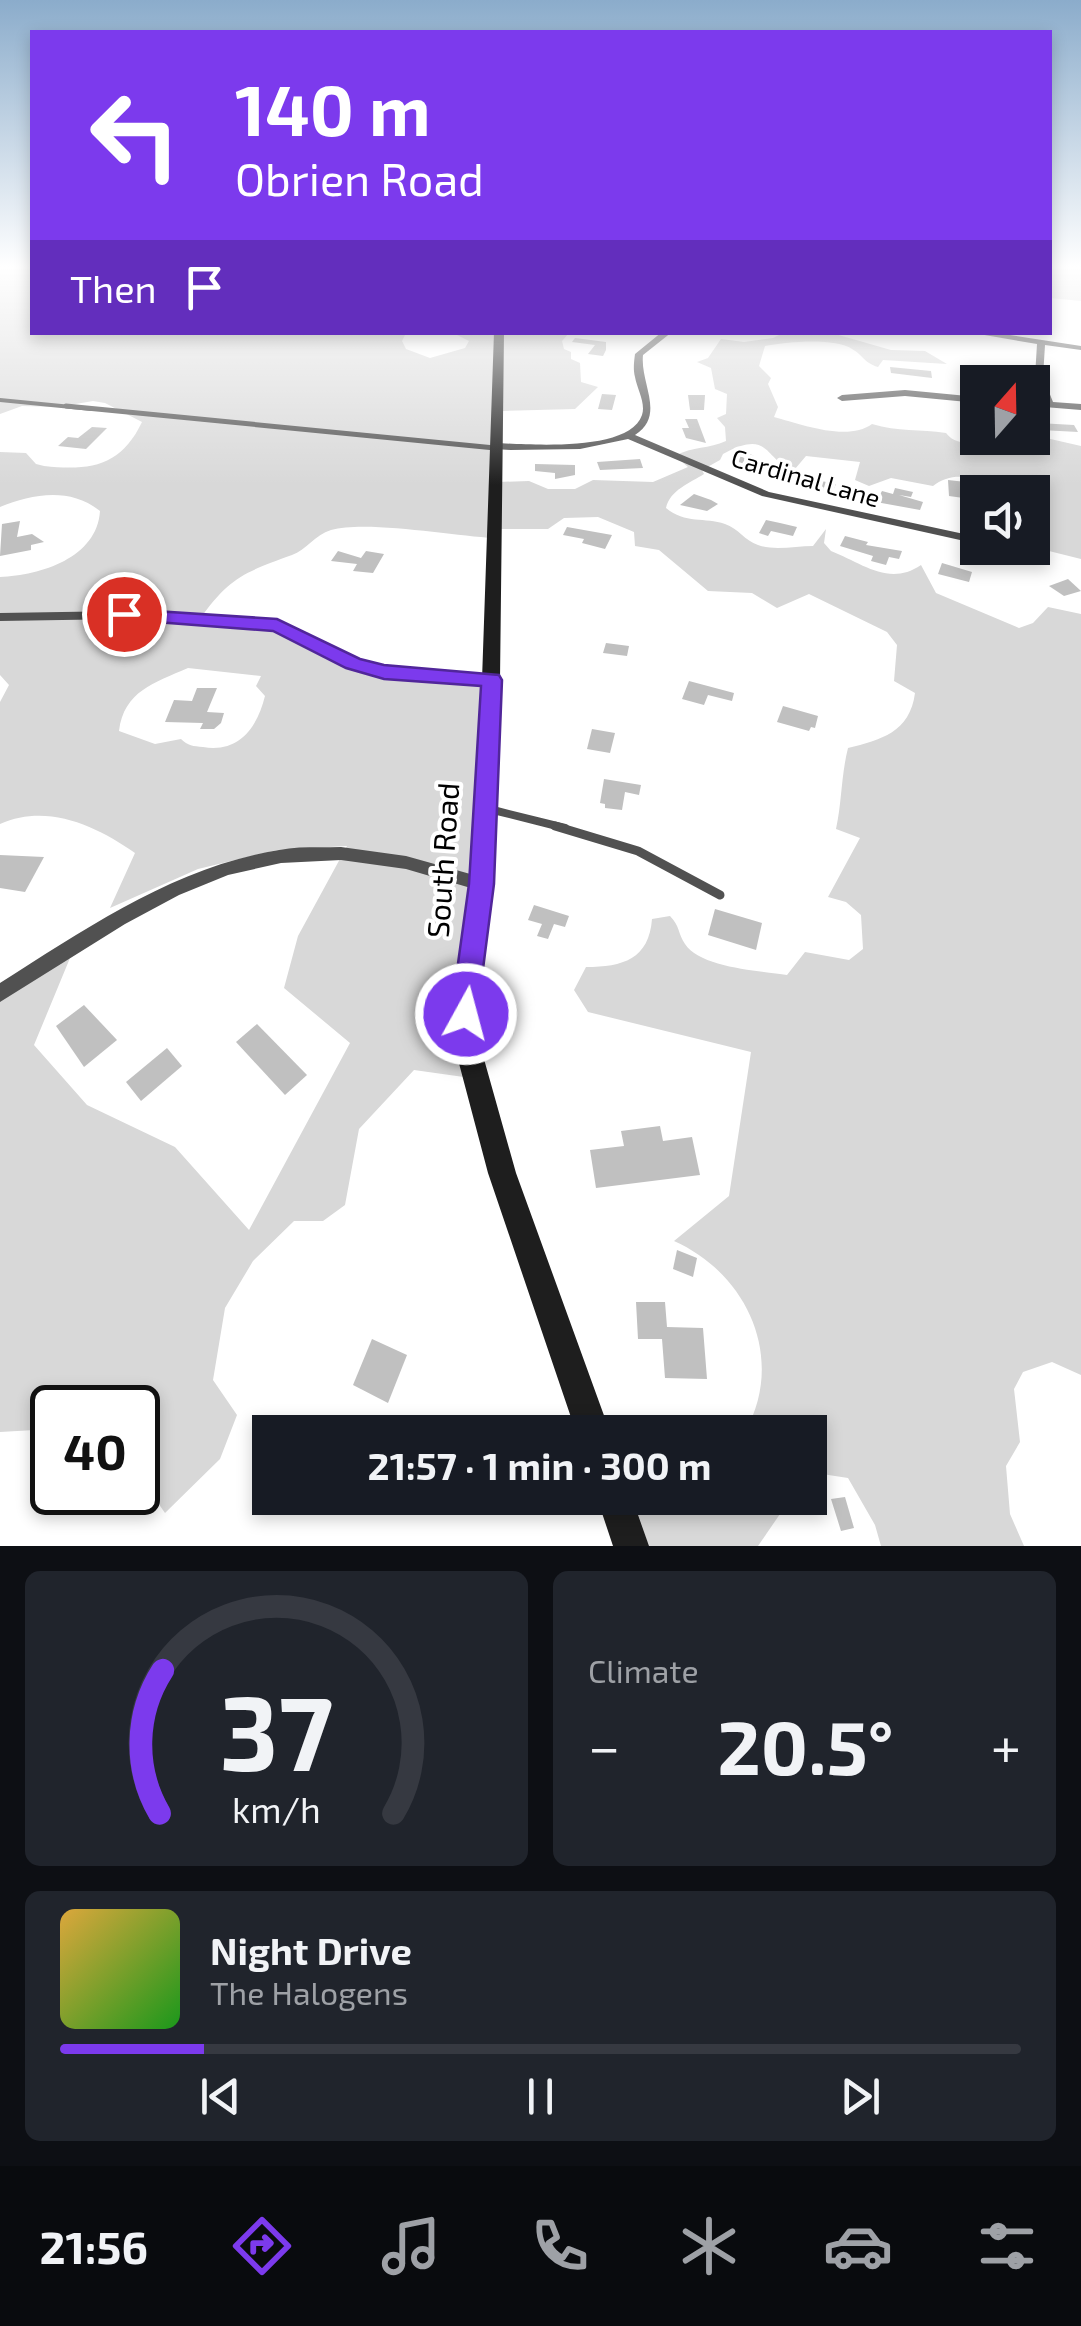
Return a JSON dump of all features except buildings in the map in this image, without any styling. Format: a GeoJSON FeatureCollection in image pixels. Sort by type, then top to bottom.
{"type":"FeatureCollection","features":[{"type":"Feature","properties":{"kind":"street","name":"South Road"},"geometry":{"type":"LineString","coordinates":[[499,341],[491,680],[481,884],[466,1014],[469,1052],[502,1173],[588,1415]]}},
{"type":"Feature","properties":{"kind":"street"},"geometry":{"type":"LineString","coordinates":[[495,447],[570,446],[629,436],[646,421],[648,408],[636,376],[640,354],[656,341]]}},
{"type":"Feature","properties":{"kind":"street"},"geometry":{"type":"LineString","coordinates":[[1035,341],[1081,348]]}},
{"type":"Feature","properties":{"kind":"street"},"geometry":{"type":"LineString","coordinates":[[1040,365],[1041,342]]}},
{"type":"Feature","properties":{"kind":"street"},"geometry":{"type":"LineString","coordinates":[[842,398],[905,393],[960,398]]}},
{"type":"Feature","properties":{"kind":"street"},"geometry":{"type":"LineString","coordinates":[[1050,402],[1081,408]]}},
{"type":"Feature","properties":{"kind":"street","name":"Cardinal Lane"},"geometry":{"type":"LineString","coordinates":[[629,436],[766,494],[960,538]]}},
{"type":"Feature","properties":{"kind":"street"},"geometry":{"type":"LineString","coordinates":[[0,616],[124,614],[277,626],[353,664],[384,672],[491,680]]}},
{"type":"Feature","properties":{"kind":"street"},"geometry":{"type":"LineString","coordinates":[[0,993],[157,895],[208,872],[262,859],[310,852],[359,852],[431,866],[481,884]]}},
{"type":"Feature","properties":{"kind":"street"},"geometry":{"type":"LineString","coordinates":[[621,1515],[631,1546]]}},
{"type":"Feature","properties":{"kind":"lane"},"geometry":{"type":"LineString","coordinates":[[0,400],[495,447]]}},
{"type":"Feature","properties":{"kind":"lane"},"geometry":{"type":"LineString","coordinates":[[485,808],[646,851],[684,868],[720,895]]}},
{"type":"Feature","properties":{"kind":"shaded area"},"geometry":{"type":"Polygon","coordinates":[[[0,341],[402,341],[406,349],[430,358],[465,348],[469,341],[562,341],[564,349],[571,352],[571,359],[580,363],[581,382],[598,387],[575,409],[502,411],[498,482],[529,481],[548,489],[575,489],[593,480],[653,482],[688,467],[675,456],[726,441],[725,427],[717,418],[726,414],[727,394],[715,389],[711,368],[697,362],[708,358],[720,341],[860,341],[891,350],[925,351],[947,364],[883,360],[878,367],[844,345],[797,342],[765,346],[759,366],[771,378],[768,384],[778,407],[774,417],[837,432],[872,424],[946,433],[960,441],[960,455],[1050,455],[1050,439],[1081,446],[1081,559],[1050,551],[1050,475],[960,475],[933,486],[891,478],[869,486],[855,480],[860,462],[806,456],[795,469],[785,466],[759,445],[751,444],[723,454],[702,470],[704,474],[676,492],[666,508],[680,516],[725,524],[753,543],[771,548],[813,546],[826,529],[824,543],[831,551],[887,573],[898,574],[921,565],[936,593],[1019,628],[1033,623],[1048,607],[1081,614],[1081,1375],[1052,1362],[1023,1372],[1014,1389],[1020,1442],[1006,1466],[1010,1514],[1024,1546],[881,1546],[875,1525],[848,1478],[827,1475],[827,1415],[752,1415],[762,1376],[753,1322],[722,1274],[674,1241],[729,1196],[751,1052],[588,1012],[574,990],[586,967],[612,965],[632,958],[646,943],[652,919],[670,916],[693,952],[748,970],[787,975],[805,952],[849,960],[863,949],[861,915],[846,902],[828,897],[860,838],[836,829],[848,748],[892,732],[912,706],[915,693],[894,681],[897,645],[887,632],[809,594],[777,608],[752,593],[708,591],[659,550],[635,546],[634,532],[598,517],[564,518],[548,529],[496,529],[494,538],[388,528],[331,530],[297,553],[239,578],[199,620],[288,633],[349,667],[376,675],[491,678],[481,874],[478,1079],[414,1070],[359,1129],[345,1205],[323,1221],[294,1221],[253,1261],[225,1308],[213,1380],[237,1415],[220,1459],[165,1513],[160,1506],[160,1385],[30,1385],[30,1430],[0,1432],[0,991],[70,958],[34,1045],[87,1105],[175,1147],[249,1230],[350,1043],[284,988],[298,936],[347,846],[277,850],[198,869],[110,908],[135,853],[71,820],[36,816],[0,824],[0,702],[9,685],[0,675],[0,577],[49,568],[78,552],[97,527],[100,511],[76,498],[51,495],[0,507],[0,452],[26,453],[36,464],[44,466],[90,466],[114,457],[134,437],[142,422],[105,403],[93,401],[58,407],[22,406],[0,414],[0,341]],[[188,668],[134,697],[119,731],[155,744],[181,739],[193,746],[227,746],[251,728],[265,696],[256,686],[261,676],[188,668]]]}},
{"type":"Feature","properties":{"kind":"shaded area"},"geometry":{"type":"Polygon","coordinates":[[[626,1515],[779,1515],[758,1546],[635,1546],[626,1515]]]}},
{"type":"Feature","properties":{"kind":"route"},"geometry":{"type":"LineString","coordinates":[[124,614],[277,626],[353,664],[384,672],[491,680],[481,884],[466,1014]]}}]}
